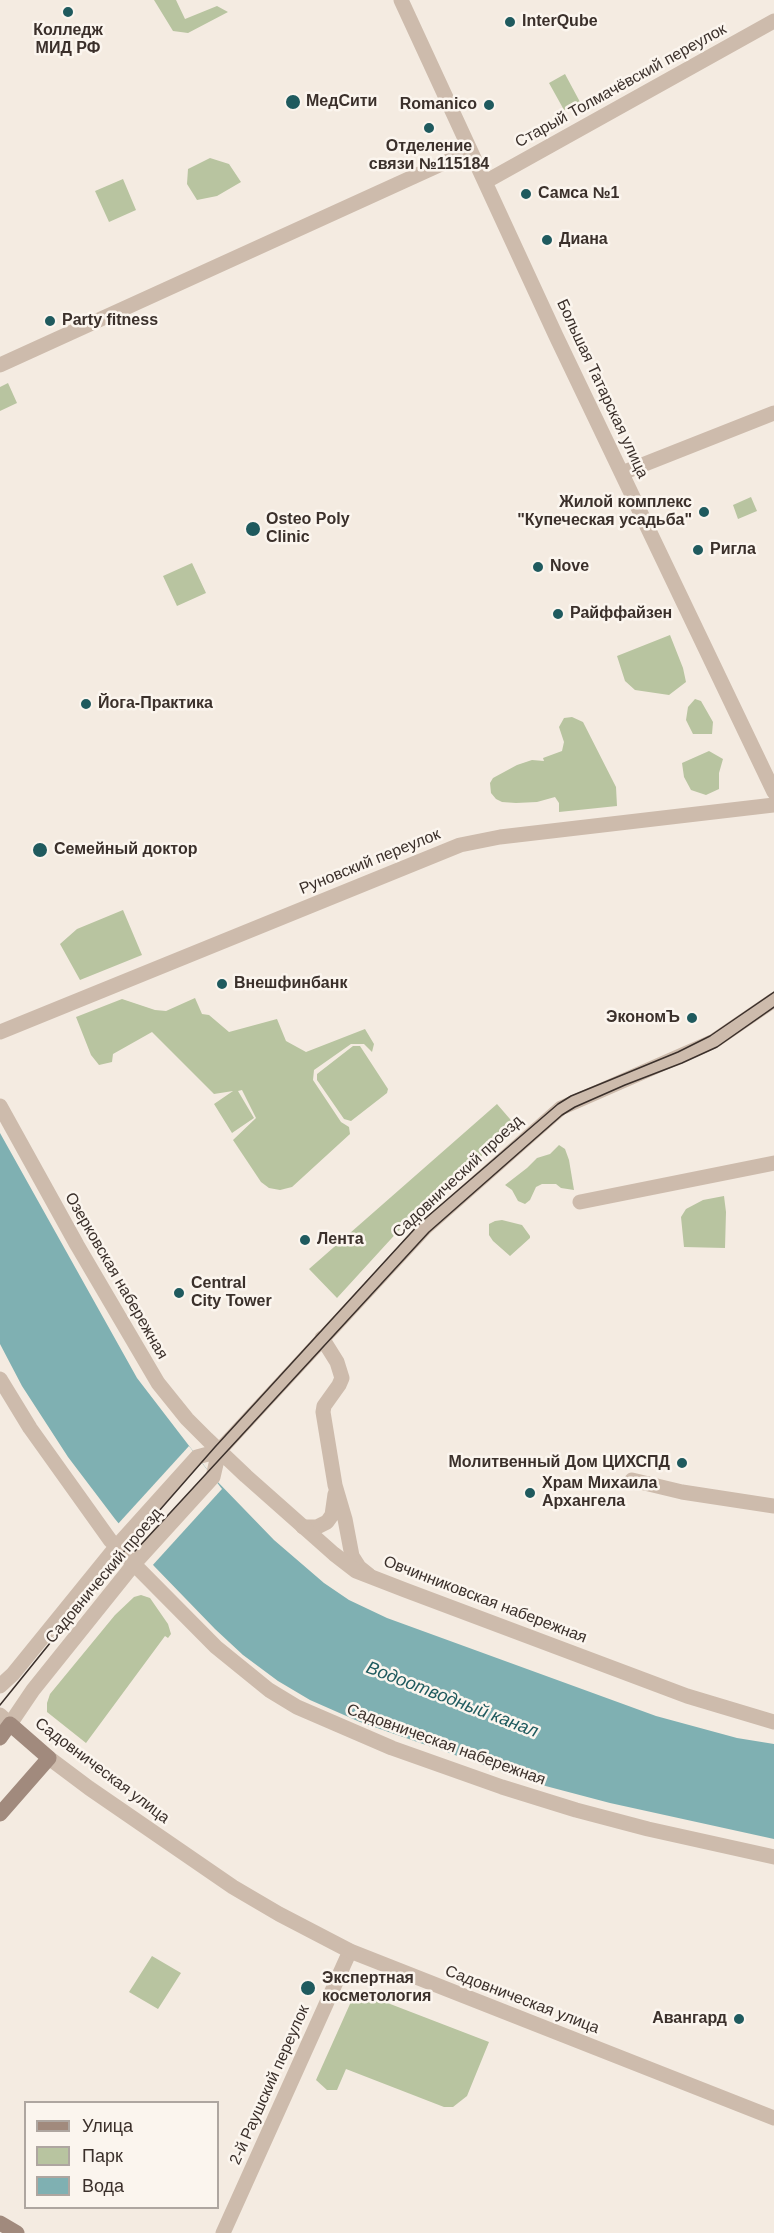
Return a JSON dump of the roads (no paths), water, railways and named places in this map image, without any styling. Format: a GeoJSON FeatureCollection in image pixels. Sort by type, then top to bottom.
{"type":"FeatureCollection","features":[{"type":"Feature","properties":{"kind":"main road"},"geometry":{"type":"LineString","coordinates":[[0,1738],[5,1720]]}},
{"type":"Feature","properties":{"kind":"main road","name":"Садовническая улица"},"geometry":{"type":"LineString","coordinates":[[5,1720],[50,1758]]}},
{"type":"Feature","properties":{"kind":"main road"},"geometry":{"type":"LineString","coordinates":[[0,1814],[50,1758]]}},
{"type":"Feature","properties":{"kind":"main road"},"geometry":{"type":"LineString","coordinates":[[0,2223],[17,2233]]}},
{"type":"Feature","properties":{"kind":"street","name":"Большая Татарская улица"},"geometry":{"type":"LineString","coordinates":[[401,0],[621,473],[774,792]]}},
{"type":"Feature","properties":{"kind":"street","name":"Старый Толмачёвский переулок"},"geometry":{"type":"LineString","coordinates":[[485,182],[774,21]]}},
{"type":"Feature","properties":{"kind":"street"},"geometry":{"type":"LineString","coordinates":[[0,364],[471,151]]}},
{"type":"Feature","properties":{"kind":"street"},"geometry":{"type":"LineString","coordinates":[[621,473],[774,413]]}},
{"type":"Feature","properties":{"kind":"street","name":"Руновский переулок"},"geometry":{"type":"LineString","coordinates":[[0,1032],[460,845],[500,837],[774,805]]}},
{"type":"Feature","properties":{"kind":"street","name":"Садовнический проезд"},"geometry":{"type":"LineString","coordinates":[[0,1686],[13,1674],[120,1542],[197,1457],[219,1450],[425,1228],[561,1108],[714,1041],[774,1000]]}},
{"type":"Feature","properties":{"kind":"street","name":"Озерковская набережная"},"geometry":{"type":"LineString","coordinates":[[0,1106],[143,1361],[187,1419],[219,1450]]}},
{"type":"Feature","properties":{"kind":"street"},"geometry":{"type":"LineString","coordinates":[[580,1202],[774,1163]]}},
{"type":"Feature","properties":{"kind":"street"},"geometry":{"type":"LineString","coordinates":[[322,1338],[337,1362],[342,1378],[324,1406],[323,1412],[335,1485],[345,1519],[352,1556],[358,1567],[369,1575]]}},
{"type":"Feature","properties":{"kind":"street","name":"Садовническая набережная"},"geometry":{"type":"LineString","coordinates":[[0,1378],[53,1461],[110,1540],[120,1542],[216,1647],[269,1690],[297,1707],[392,1748],[502,1787],[648,1829],[774,1857]]}},
{"type":"Feature","properties":{"kind":"street","name":"Садовнический проезд"},"geometry":{"type":"LineString","coordinates":[[5,1720],[33,1690],[137,1560],[213,1477],[219,1450]]}},
{"type":"Feature","properties":{"kind":"street","name":"Овчинниковская набережная"},"geometry":{"type":"LineString","coordinates":[[219,1450],[303,1527],[356,1571],[687,1696],[774,1721]]}},
{"type":"Feature","properties":{"kind":"street"},"geometry":{"type":"LineString","coordinates":[[632,1480],[682,1492],[774,1506]]}},
{"type":"Feature","properties":{"kind":"street"},"geometry":{"type":"LineString","coordinates":[[303,1527],[317,1527],[332,1515],[335,1485]]}},
{"type":"Feature","properties":{"kind":"street","name":"Садовническая улица"},"geometry":{"type":"LineString","coordinates":[[50,1758],[233,1887],[350,1951],[774,2118]]}},
{"type":"Feature","properties":{"kind":"street","name":"2-й Раушский переулок"},"geometry":{"type":"LineString","coordinates":[[223,2233],[350,1951]]}},
{"type":"Feature","properties":{"kind":"water","name":"Водоотводный канал"},"geometry":{"type":"Polygon","coordinates":[[[0,1133],[137,1378],[213,1477],[274,1540],[324,1583],[349,1600],[387,1618],[656,1716],[737,1738],[774,1744],[774,1839],[610,1803],[538,1784],[360,1722],[310,1700],[278,1681],[243,1655],[154,1566],[115,1519],[68,1457],[22,1386],[0,1344],[0,1133]]]}},
{"type":"Feature","properties":{"kind":"tram line"},"geometry":{"type":"LineString","coordinates":[[0,1705],[130,1544],[215,1447],[420,1223],[558,1104],[571,1096],[678,1052],[710,1036],[774,992]]}},
{"type":"Feature","properties":{"kind":"tram line"},"geometry":{"type":"LineString","coordinates":[[135,1551],[429,1232],[562,1115],[625,1085],[717,1047],[774,1007]]}},
{"type":"Feature","properties":{"kind":"place","name":"Колледж МИД РФ"},"geometry":{"type":"Point","coordinates":[68,12]}},
{"type":"Feature","properties":{"kind":"place","name":"InterQube"},"geometry":{"type":"Point","coordinates":[510,22]}},
{"type":"Feature","properties":{"kind":"place","name":"МедСити"},"geometry":{"type":"Point","coordinates":[293,102]}},
{"type":"Feature","properties":{"kind":"place","name":"Romanico"},"geometry":{"type":"Point","coordinates":[489,105]}},
{"type":"Feature","properties":{"kind":"place","name":"Отделение связи №115184"},"geometry":{"type":"Point","coordinates":[429,128]}},
{"type":"Feature","properties":{"kind":"place","name":"Самса №1"},"geometry":{"type":"Point","coordinates":[526,194]}},
{"type":"Feature","properties":{"kind":"place","name":"Диана"},"geometry":{"type":"Point","coordinates":[547,240]}},
{"type":"Feature","properties":{"kind":"place","name":"Party fitness"},"geometry":{"type":"Point","coordinates":[50,321]}},
{"type":"Feature","properties":{"kind":"place","name":"Жилой комплекс \"Купеческая усадьба\""},"geometry":{"type":"Point","coordinates":[704,512]}},
{"type":"Feature","properties":{"kind":"place","name":"Osteo Poly Clinic"},"geometry":{"type":"Point","coordinates":[253,529]}},
{"type":"Feature","properties":{"kind":"place","name":"Ригла"},"geometry":{"type":"Point","coordinates":[698,550]}},
{"type":"Feature","properties":{"kind":"place","name":"Nove"},"geometry":{"type":"Point","coordinates":[538,567]}},
{"type":"Feature","properties":{"kind":"place","name":"Райффайзен"},"geometry":{"type":"Point","coordinates":[558,614]}},
{"type":"Feature","properties":{"kind":"place","name":"Йога-Практика"},"geometry":{"type":"Point","coordinates":[86,704]}},
{"type":"Feature","properties":{"kind":"place","name":"Семейный доктор"},"geometry":{"type":"Point","coordinates":[40,850]}},
{"type":"Feature","properties":{"kind":"place","name":"Внешфинбанк"},"geometry":{"type":"Point","coordinates":[222,984]}},
{"type":"Feature","properties":{"kind":"place","name":"ЭкономЪ"},"geometry":{"type":"Point","coordinates":[692,1018]}},
{"type":"Feature","properties":{"kind":"place","name":"Лента"},"geometry":{"type":"Point","coordinates":[305,1240]}},
{"type":"Feature","properties":{"kind":"place","name":"Central City Tower"},"geometry":{"type":"Point","coordinates":[179,1293]}},
{"type":"Feature","properties":{"kind":"place","name":"Молитвенный Дом ЦИХСПД"},"geometry":{"type":"Point","coordinates":[682,1463]}},
{"type":"Feature","properties":{"kind":"place","name":"Храм Михаила Архангела"},"geometry":{"type":"Point","coordinates":[530,1493]}},
{"type":"Feature","properties":{"kind":"place","name":"Экспертная косметология"},"geometry":{"type":"Point","coordinates":[308,1988]}},
{"type":"Feature","properties":{"kind":"place","name":"Авангард"},"geometry":{"type":"Point","coordinates":[739,2019]}}]}
